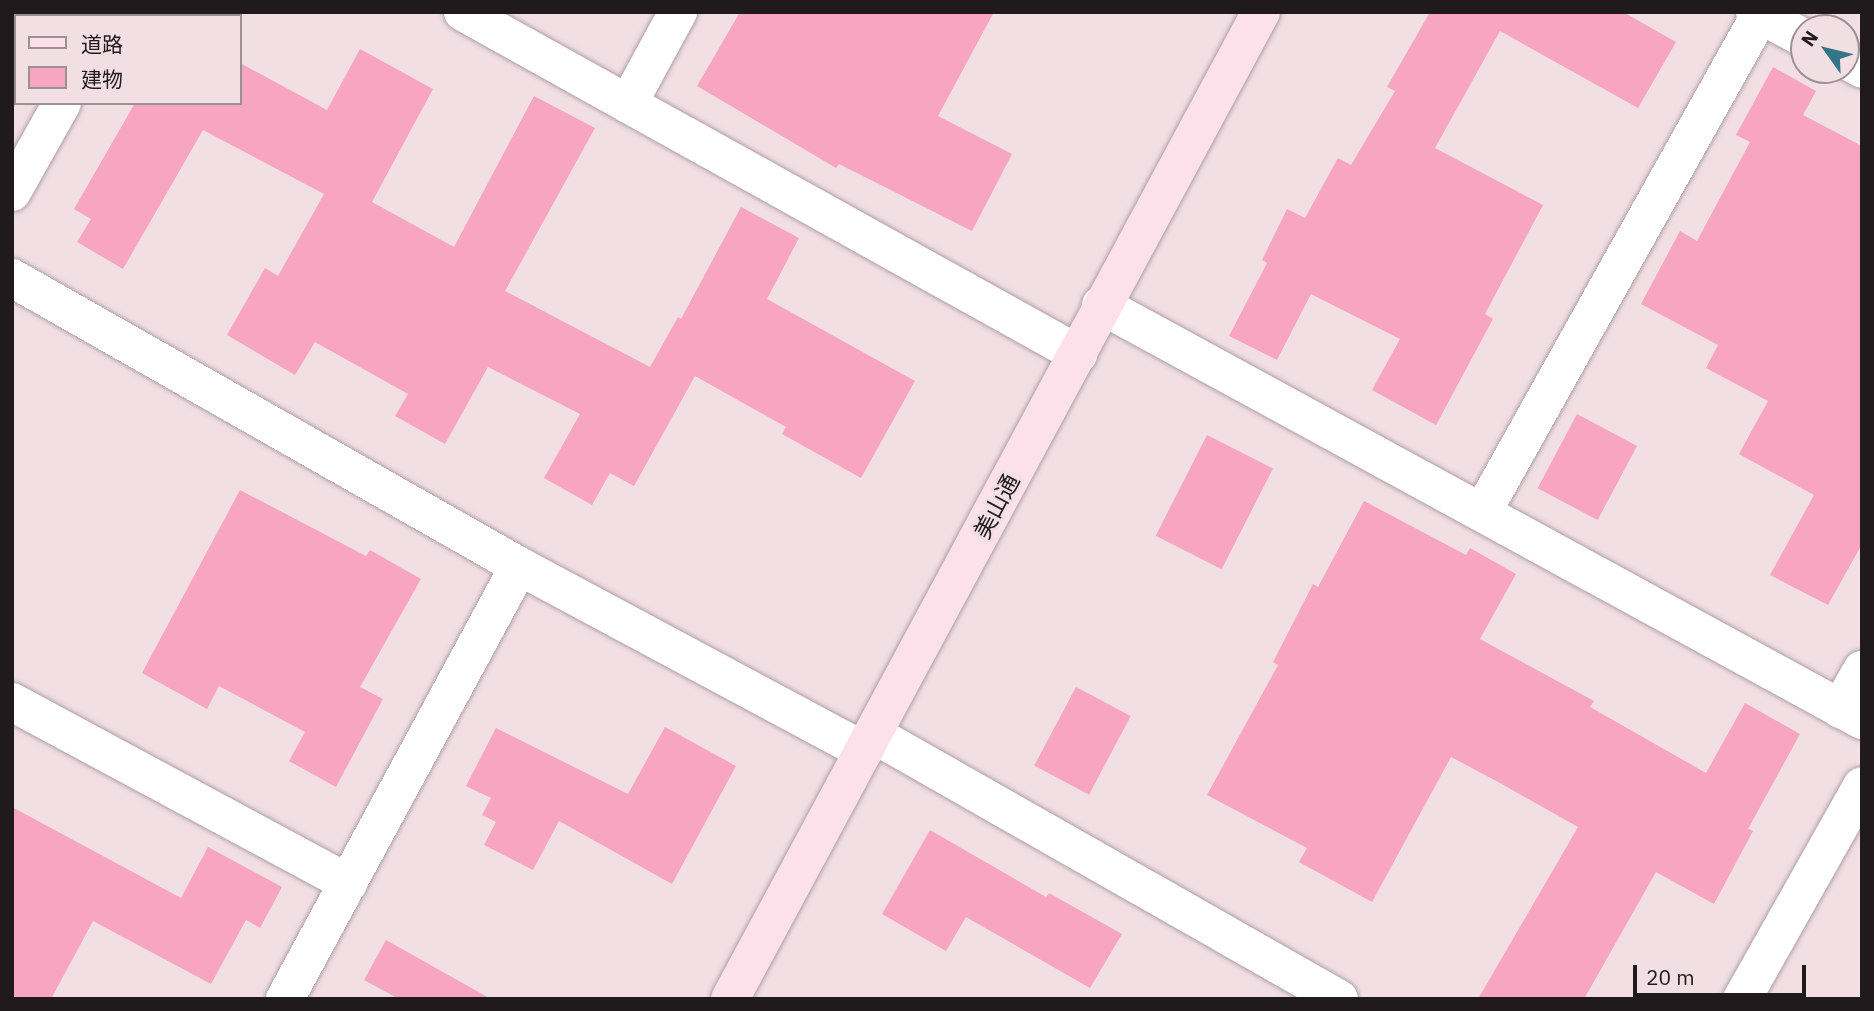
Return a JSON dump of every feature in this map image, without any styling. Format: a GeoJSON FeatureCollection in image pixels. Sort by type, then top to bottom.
{"type":"FeatureCollection","features":[{"type":"Feature","properties":{"kind":"street"},"geometry":{"type":"LineString","coordinates":[[463,12],[1078,354]]}},
{"type":"Feature","properties":{"kind":"street"},"geometry":{"type":"LineString","coordinates":[[628,104],[678,12]]}},
{"type":"Feature","properties":{"kind":"street","name":"美山通"},"geometry":{"type":"LineString","coordinates":[[730,999],[1261,12]]}},
{"type":"Feature","properties":{"kind":"street"},"geometry":{"type":"LineString","coordinates":[[1483,511],[1758,13],[1790,30]]}},
{"type":"Feature","properties":{"kind":"street"},"geometry":{"type":"LineString","coordinates":[[12,192],[61,105]]}},
{"type":"Feature","properties":{"kind":"street"},"geometry":{"type":"LineString","coordinates":[[12,278],[519,566],[868,742],[1339,999]]}},
{"type":"Feature","properties":{"kind":"street"},"geometry":{"type":"LineString","coordinates":[[1101,305],[1483,511],[1851,715],[1862,670]]}},
{"type":"Feature","properties":{"kind":"street"},"geometry":{"type":"LineString","coordinates":[[285,999],[519,566]]}},
{"type":"Feature","properties":{"kind":"street"},"geometry":{"type":"LineString","coordinates":[[12,702],[348,883]]}},
{"type":"Feature","properties":{"kind":"street"},"geometry":{"type":"LineString","coordinates":[[1742,999],[1862,786]]}},
{"type":"Feature","properties":{"kind":"building"},"geometry":{"type":"Polygon","coordinates":[[[740,12],[994,12],[938,116],[1012,154],[972,231],[839,164],[836,168],[697,86],[740,12]]]}},
{"type":"Feature","properties":{"kind":"building"},"geometry":{"type":"Polygon","coordinates":[[[1430,12],[1623,12],[1676,42],[1638,108],[1500,31],[1435,148],[1543,205],[1485,314],[1493,319],[1436,425],[1372,390],[1400,339],[1311,294],[1277,360],[1229,336],[1267,263],[1262,260],[1287,209],[1305,218],[1338,158],[1351,165],[1395,91],[1387,87],[1430,12]]]}},
{"type":"Feature","properties":{"kind":"building"},"geometry":{"type":"Polygon","coordinates":[[[360,49],[433,89],[372,202],[454,247],[534,96],[595,128],[505,291],[650,367],[678,317],[681,319],[741,207],[799,238],[767,299],[915,381],[861,478],[782,434],[786,427],[695,376],[634,486],[610,473],[592,505],[544,478],[580,414],[488,367],[445,444],[395,416],[408,394],[315,342],[295,375],[227,335],[265,268],[278,276],[324,194],[203,130],[123,269],[77,242],[91,219],[74,209],[134,105],[242,105],[242,64],[327,110],[360,49]]]}},
{"type":"Feature","properties":{"kind":"building"},"geometry":{"type":"Polygon","coordinates":[[[1773,67],[1790,76],[1790,84],[1803,84],[1816,91],[1803,115],[1862,146],[1862,544],[1828,605],[1770,575],[1814,495],[1739,454],[1768,401],[1706,368],[1718,345],[1641,304],[1680,231],[1697,241],[1750,142],[1736,135],[1773,67]]]}},
{"type":"Feature","properties":{"kind":"building"},"geometry":{"type":"Polygon","coordinates":[[[1577,414],[1637,446],[1598,520],[1538,488],[1577,414]]]}},
{"type":"Feature","properties":{"kind":"building"},"geometry":{"type":"Polygon","coordinates":[[[1207,435],[1273,469],[1222,569],[1156,536],[1207,435]]]}},
{"type":"Feature","properties":{"kind":"building"},"geometry":{"type":"Polygon","coordinates":[[[240,490],[366,556],[370,550],[421,579],[360,687],[383,699],[336,787],[289,761],[305,732],[219,686],[207,709],[142,673],[240,490]]]}},
{"type":"Feature","properties":{"kind":"building"},"geometry":{"type":"Polygon","coordinates":[[[1364,501],[1466,555],[1470,548],[1516,574],[1480,639],[1594,701],[1590,707],[1706,773],[1745,703],[1800,734],[1748,829],[1753,831],[1714,904],[1656,872],[1584,999],[1478,999],[1578,827],[1500,783],[1451,757],[1372,902],[1299,862],[1307,848],[1207,795],[1278,665],[1273,662],[1313,584],[1318,587],[1364,501]]]}},
{"type":"Feature","properties":{"kind":"building"},"geometry":{"type":"Polygon","coordinates":[[[1076,687],[1131,716],[1089,795],[1034,766],[1076,687]]]}},
{"type":"Feature","properties":{"kind":"building"},"geometry":{"type":"Polygon","coordinates":[[[665,727],[736,766],[672,884],[559,821],[533,870],[484,845],[496,822],[482,815],[491,798],[466,786],[496,728],[628,794],[665,727]]]}},
{"type":"Feature","properties":{"kind":"building"},"geometry":{"type":"Polygon","coordinates":[[[12,807],[181,898],[208,847],[282,887],[260,928],[246,920],[211,984],[93,921],[51,999],[12,999],[12,807]]]}},
{"type":"Feature","properties":{"kind":"building"},"geometry":{"type":"Polygon","coordinates":[[[930,830],[1046,897],[1049,893],[1122,934],[1090,988],[966,917],[946,951],[882,914],[930,830]]]}},
{"type":"Feature","properties":{"kind":"building"},"geometry":{"type":"Polygon","coordinates":[[[386,940],[491,999],[399,999],[364,980],[386,940]]]}}]}
